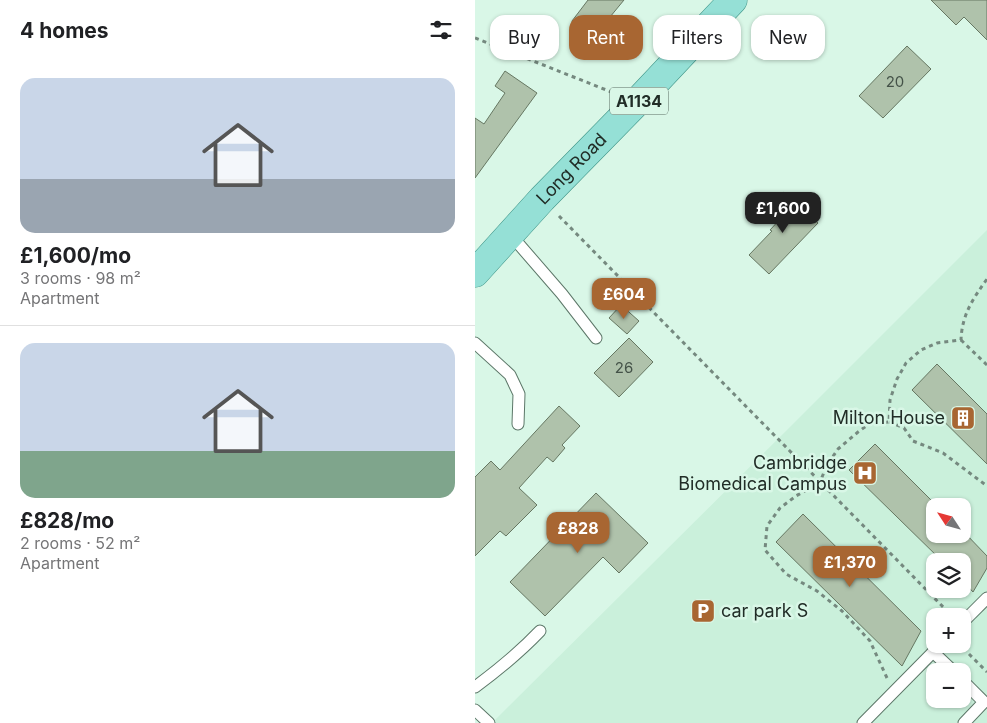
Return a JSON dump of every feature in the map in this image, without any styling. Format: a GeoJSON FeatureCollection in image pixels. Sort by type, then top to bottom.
{"type":"FeatureCollection","features":[{"type":"Feature","properties":{"kind":"main road","name":"Long Road"},"geometry":{"type":"LineString","coordinates":[[475,273],[733,0]]}},
{"type":"Feature","properties":{"kind":"lane"},"geometry":{"type":"LineString","coordinates":[[510,234],[562,294],[596,338]]}},
{"type":"Feature","properties":{"kind":"lane"},"geometry":{"type":"LineString","coordinates":[[475,343],[510,375],[519,394],[518,424]]}},
{"type":"Feature","properties":{"kind":"lane"},"geometry":{"type":"LineString","coordinates":[[971,614],[987,598]]}},
{"type":"Feature","properties":{"kind":"lane"},"geometry":{"type":"LineString","coordinates":[[475,687],[515,655],[540,631]]}},
{"type":"Feature","properties":{"kind":"lane"},"geometry":{"type":"LineString","coordinates":[[863,723],[932,653]]}},
{"type":"Feature","properties":{"kind":"lane"},"geometry":{"type":"LineString","coordinates":[[964,723],[984,702],[971,689]]}},
{"type":"Feature","properties":{"kind":"lane"},"geometry":{"type":"LineString","coordinates":[[475,710],[489,723]]}},
{"type":"Feature","properties":{"kind":"path"},"geometry":{"type":"LineString","coordinates":[[475,38],[637,102]]}},
{"type":"Feature","properties":{"kind":"path"},"geometry":{"type":"LineString","coordinates":[[543,199],[944,608]]}},
{"type":"Feature","properties":{"kind":"path"},"geometry":{"type":"LineString","coordinates":[[961,340],[962,327],[967,311],[987,279]]}},
{"type":"Feature","properties":{"kind":"path"},"geometry":{"type":"LineString","coordinates":[[889,422],[890,400],[897,379],[906,362],[921,350],[937,343],[961,340]]}},
{"type":"Feature","properties":{"kind":"path"},"geometry":{"type":"LineString","coordinates":[[961,340],[987,365]]}},
{"type":"Feature","properties":{"kind":"path"},"geometry":{"type":"LineString","coordinates":[[893,693],[866,636],[841,611],[817,591],[787,574],[765,550],[767,526],[780,508],[820,482],[827,465],[838,449],[869,424],[889,422],[904,428],[913,441],[943,453],[987,486]]}},
{"type":"Feature","properties":{"kind":"path"},"geometry":{"type":"LineString","coordinates":[[969,654],[987,672]]}},
{"type":"Feature","properties":{"kind":"shaded area","name":"Cambridge Biomedical Campus"},"geometry":{"type":"Polygon","coordinates":[[[987,230],[987,723],[492,723],[786,431],[987,230]]]}},
{"type":"Feature","properties":{"kind":"building"},"geometry":{"type":"Polygon","coordinates":[[[588,0],[624,0],[612,15],[577,15],[588,0]]]}},
{"type":"Feature","properties":{"kind":"building"},"geometry":{"type":"Polygon","coordinates":[[[931,0],[987,0],[987,40],[964,17],[956,25],[931,0]]]}},
{"type":"Feature","properties":{"kind":"building"},"geometry":{"type":"Polygon","coordinates":[[[907,46],[931,69],[883,118],[859,96],[907,46]]]}},
{"type":"Feature","properties":{"kind":"building"},"geometry":{"type":"Polygon","coordinates":[[[505,71],[537,93],[475,178],[475,118],[484,124],[505,93],[495,86],[505,71]]]}},
{"type":"Feature","properties":{"kind":"building"},"geometry":{"type":"Polygon","coordinates":[[[783,192],[818,223],[769,274],[749,255],[772,231],[770,230],[782,217],[770,206],[783,192]]]}},
{"type":"Feature","properties":{"kind":"building"},"geometry":{"type":"Polygon","coordinates":[[[621,305],[639,321],[627,334],[609,318],[621,305]]]}},
{"type":"Feature","properties":{"kind":"building"},"geometry":{"type":"Polygon","coordinates":[[[629,338],[653,362],[619,397],[594,373],[629,338]]]}},
{"type":"Feature","properties":{"kind":"building","name":"Milton House"},"geometry":{"type":"Polygon","coordinates":[[[937,364],[987,414],[987,464],[912,390],[937,364]]]}},
{"type":"Feature","properties":{"kind":"building"},"geometry":{"type":"Polygon","coordinates":[[[559,406],[580,426],[562,445],[565,448],[553,462],[547,457],[519,488],[537,505],[506,536],[500,531],[475,556],[475,477],[491,461],[500,470],[559,406]]]}},
{"type":"Feature","properties":{"kind":"building"},"geometry":{"type":"Polygon","coordinates":[[[875,444],[929,498],[926,498],[926,543],[971,543],[971,539],[987,556],[987,568],[973,592],[971,590],[971,553],[934,553],[849,470],[875,444]]]}},
{"type":"Feature","properties":{"kind":"building"},"geometry":{"type":"Polygon","coordinates":[[[596,493],[648,543],[619,573],[603,557],[545,616],[510,582],[596,493]]]}},
{"type":"Feature","properties":{"kind":"building"},"geometry":{"type":"Polygon","coordinates":[[[803,514],[921,631],[902,666],[776,542],[803,514]]]}},
{"type":"Feature","properties":{"kind":"place","name":"Milton House"},"geometry":{"type":"Point","coordinates":[963,418]}},
{"type":"Feature","properties":{"kind":"place","name":"Cambridge Biomedical Campus"},"geometry":{"type":"Point","coordinates":[865,473]}},
{"type":"Feature","properties":{"kind":"place","name":"car park S"},"geometry":{"type":"Point","coordinates":[703,611]}}]}
